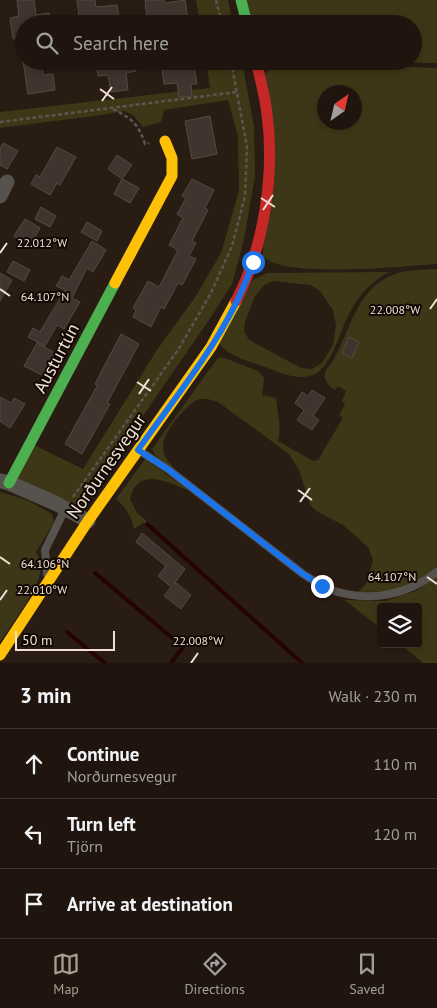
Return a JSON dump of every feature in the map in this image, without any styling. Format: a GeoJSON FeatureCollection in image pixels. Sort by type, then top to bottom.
{"type":"FeatureCollection","features":[{"type":"Feature","properties":{"kind":"street"},"geometry":{"type":"LineString","coordinates":[[241,0],[245,15]]}},
{"type":"Feature","properties":{"kind":"street","name":"Norðurnesvegur"},"geometry":{"type":"LineString","coordinates":[[0,655],[88,521],[220,332],[247,279],[263,219],[270,172],[267,114],[258,70]]}},
{"type":"Feature","properties":{"kind":"street","name":"Austurtún"},"geometry":{"type":"LineString","coordinates":[[4,482],[172,176],[172,158],[165,141]]}},
{"type":"Feature","properties":{"kind":"street"},"geometry":{"type":"LineString","coordinates":[[4,482],[88,521]]}},
{"type":"Feature","properties":{"kind":"lane"},"geometry":{"type":"LineString","coordinates":[[138,450],[169,470],[303,574],[322,586],[338,592],[381,596],[400,593],[413,588],[437,572]]}},
{"type":"Feature","properties":{"kind":"lane"},"geometry":{"type":"LineString","coordinates":[[48,582],[45,550],[65,509]]}},
{"type":"Feature","properties":{"kind":"path"},"geometry":{"type":"LineString","coordinates":[[216,0],[220,15]]}},
{"type":"Feature","properties":{"kind":"path"},"geometry":{"type":"LineString","coordinates":[[65,509],[178,350],[212,293],[232,246],[245,196],[248,147],[233,70]]}},
{"type":"Feature","properties":{"kind":"path"},"geometry":{"type":"LineString","coordinates":[[0,122],[237,92]]}},
{"type":"Feature","properties":{"kind":"path"},"geometry":{"type":"LineString","coordinates":[[112,108],[132,120],[140,129],[145,144],[165,141]]}},
{"type":"Feature","properties":{"kind":"shaded area"},"geometry":{"type":"Polygon","coordinates":[[[196,0],[228,0],[231,15],[198,15],[196,0]]]}},
{"type":"Feature","properties":{"kind":"shaded area"},"geometry":{"type":"Polygon","coordinates":[[[244,0],[437,0],[437,63],[422,63],[422,15],[247,15],[244,0]]]}},
{"type":"Feature","properties":{"kind":"shaded area"},"geometry":{"type":"Polygon","coordinates":[[[422,67],[437,68],[437,264],[318,269],[274,263],[263,256],[265,73],[269,70],[422,70],[422,67]]]}},
{"type":"Feature","properties":{"kind":"shaded area"},"geometry":{"type":"Polygon","coordinates":[[[207,70],[244,70],[254,126],[255,177],[243,244],[232,284],[80,507],[16,480],[34,445],[83,469],[157,350],[196,296],[221,253],[239,191],[238,136],[228,100],[164,110],[161,122],[143,127],[133,115],[124,111],[0,128],[0,112],[210,88],[207,70]]]}},
{"type":"Feature","properties":{"kind":"shaded area"},"geometry":{"type":"Polygon","coordinates":[[[437,269],[437,569],[427,576],[409,586],[391,590],[358,592],[366,584],[373,560],[368,547],[343,525],[318,512],[310,505],[299,470],[289,454],[218,402],[199,399],[188,406],[171,426],[164,440],[163,449],[166,459],[175,470],[156,456],[152,449],[217,359],[222,357],[258,371],[264,378],[262,395],[276,398],[279,425],[278,441],[313,461],[318,460],[343,418],[339,415],[345,405],[342,401],[346,391],[338,386],[335,390],[331,387],[326,380],[325,372],[340,348],[361,302],[377,284],[393,274],[412,270],[437,269]]]}},
{"type":"Feature","properties":{"kind":"shaded area"},"geometry":{"type":"Polygon","coordinates":[[[389,272],[367,288],[358,299],[347,318],[330,358],[324,366],[317,373],[304,377],[287,375],[240,358],[228,352],[219,343],[253,280],[267,273],[389,272]],[[273,281],[263,286],[255,296],[245,322],[244,331],[249,340],[301,368],[312,369],[322,363],[333,345],[336,325],[333,310],[320,291],[311,285],[273,281]]]}},
{"type":"Feature","properties":{"kind":"shaded area"},"geometry":{"type":"Polygon","coordinates":[[[145,459],[188,490],[154,479],[139,483],[130,499],[137,513],[151,525],[143,523],[134,529],[128,512],[116,499],[145,459]]]}},
{"type":"Feature","properties":{"kind":"shaded area"},"geometry":{"type":"Polygon","coordinates":[[[0,492],[27,500],[52,514],[54,522],[36,552],[41,565],[38,581],[0,642],[0,492]]]}},
{"type":"Feature","properties":{"kind":"shaded area"},"geometry":{"type":"Polygon","coordinates":[[[437,577],[437,663],[423,663],[405,648],[422,648],[422,603],[377,603],[377,626],[345,600],[385,601],[416,591],[437,577]]]}},
{"type":"Feature","properties":{"kind":"building"},"geometry":{"type":"Polygon","coordinates":[[[17,0],[34,0],[36,15],[19,15],[17,0]]]}},
{"type":"Feature","properties":{"kind":"building"},"geometry":{"type":"Polygon","coordinates":[[[77,0],[95,0],[96,7],[117,5],[119,15],[79,15],[77,0]]]}},
{"type":"Feature","properties":{"kind":"building"},"geometry":{"type":"Polygon","coordinates":[[[145,0],[164,0],[165,3],[185,0],[187,15],[146,15],[145,0]]]}},
{"type":"Feature","properties":{"kind":"building"},"geometry":{"type":"Polygon","coordinates":[[[15,17],[15,39],[13,39],[10,18],[15,17]]]}},
{"type":"Feature","properties":{"kind":"building"},"geometry":{"type":"Polygon","coordinates":[[[24,70],[42,70],[43,75],[53,74],[55,90],[28,94],[24,70]]]}},
{"type":"Feature","properties":{"kind":"building"},"geometry":{"type":"Polygon","coordinates":[[[97,70],[136,71],[126,73],[128,90],[111,92],[108,75],[98,76],[97,70]]]}},
{"type":"Feature","properties":{"kind":"building"},"geometry":{"type":"Polygon","coordinates":[[[162,70],[195,70],[197,84],[191,84],[192,96],[179,97],[177,83],[164,84],[162,70]]]}},
{"type":"Feature","properties":{"kind":"building"},"geometry":{"type":"Polygon","coordinates":[[[210,116],[217,154],[192,159],[185,121],[210,116]]]}},
{"type":"Feature","properties":{"kind":"building"},"geometry":{"type":"Polygon","coordinates":[[[3,143],[18,151],[7,169],[0,165],[0,149],[3,143]]]}},
{"type":"Feature","properties":{"kind":"building"},"geometry":{"type":"Polygon","coordinates":[[[57,147],[76,157],[60,185],[57,183],[50,195],[31,184],[36,175],[40,177],[57,147]]]}},
{"type":"Feature","properties":{"kind":"building"},"geometry":{"type":"Polygon","coordinates":[[[117,155],[132,165],[122,179],[108,169],[117,155]]]}},
{"type":"Feature","properties":{"kind":"building"},"geometry":{"type":"Polygon","coordinates":[[[122,179],[139,188],[130,203],[114,194],[122,179]]]}},
{"type":"Feature","properties":{"kind":"building"},"geometry":{"type":"Polygon","coordinates":[[[192,179],[214,190],[205,208],[208,210],[192,241],[196,243],[189,256],[196,259],[182,285],[178,283],[164,309],[161,307],[151,327],[133,317],[136,310],[133,308],[148,281],[159,287],[178,250],[169,245],[183,218],[177,214],[186,198],[182,196],[192,179]]]}},
{"type":"Feature","properties":{"kind":"building"},"geometry":{"type":"Polygon","coordinates":[[[41,207],[56,216],[50,227],[35,219],[41,207]]]}},
{"type":"Feature","properties":{"kind":"building"},"geometry":{"type":"Polygon","coordinates":[[[25,219],[40,228],[30,246],[14,236],[25,219]]]}},
{"type":"Feature","properties":{"kind":"building"},"geometry":{"type":"Polygon","coordinates":[[[87,222],[102,231],[97,241],[81,232],[87,222]]]}},
{"type":"Feature","properties":{"kind":"building"},"geometry":{"type":"Polygon","coordinates":[[[92,241],[106,250],[93,272],[87,268],[72,298],[80,302],[64,329],[57,325],[45,346],[28,337],[33,328],[40,332],[65,290],[56,286],[62,276],[69,280],[92,241]]]}},
{"type":"Feature","properties":{"kind":"building"},"geometry":{"type":"Polygon","coordinates":[[[13,261],[30,270],[24,281],[7,272],[13,261]]]}},
{"type":"Feature","properties":{"kind":"building"},"geometry":{"type":"Polygon","coordinates":[[[0,273],[12,280],[0,301],[0,273]]]}},
{"type":"Feature","properties":{"kind":"building"},"geometry":{"type":"Polygon","coordinates":[[[121,334],[139,344],[107,403],[110,404],[82,454],[65,444],[97,386],[95,384],[121,334]]]}},
{"type":"Feature","properties":{"kind":"building"},"geometry":{"type":"Polygon","coordinates":[[[349,337],[359,342],[352,358],[342,353],[349,337]]]}},
{"type":"Feature","properties":{"kind":"building"},"geometry":{"type":"Polygon","coordinates":[[[37,343],[55,353],[42,375],[24,366],[37,343]]]}},
{"type":"Feature","properties":{"kind":"building"},"geometry":{"type":"Polygon","coordinates":[[[312,390],[325,398],[313,416],[319,420],[312,430],[297,420],[304,410],[295,403],[302,392],[308,396],[312,390]]]}},
{"type":"Feature","properties":{"kind":"building"},"geometry":{"type":"Polygon","coordinates":[[[0,397],[11,403],[14,398],[25,404],[10,428],[0,421],[0,397]]]}},
{"type":"Feature","properties":{"kind":"building"},"geometry":{"type":"Polygon","coordinates":[[[142,533],[185,569],[175,582],[191,595],[181,609],[164,596],[171,587],[158,576],[166,566],[136,542],[142,533]]]}},
{"type":"Feature","properties":{"kind":"waterway"},"geometry":{"type":"LineString","coordinates":[[147,524],[302,663]]}},
{"type":"Feature","properties":{"kind":"waterway"},"geometry":{"type":"LineString","coordinates":[[95,573],[183,647],[171,663]]}},
{"type":"Feature","properties":{"kind":"waterway"},"geometry":{"type":"LineString","coordinates":[[67,632],[105,663]]}},
{"type":"Feature","properties":{"kind":"traffic: fast"},"geometry":{"type":"LineString","coordinates":[[241,0],[245,15]]}},
{"type":"Feature","properties":{"kind":"traffic: fast"},"geometry":{"type":"LineString","coordinates":[[9,483],[115,283]]}},
{"type":"Feature","properties":{"kind":"traffic: slow"},"geometry":{"type":"LineString","coordinates":[[115,283],[172,176],[172,158],[165,141]]}},
{"type":"Feature","properties":{"kind":"traffic: slow"},"geometry":{"type":"LineString","coordinates":[[0,655],[88,521],[211,347],[236,301]]}},
{"type":"Feature","properties":{"kind":"traffic: jam"},"geometry":{"type":"LineString","coordinates":[[236,301],[254,257],[265,210],[268,185],[269,137],[264,94],[258,70]]}},
{"type":"Feature","properties":{"kind":"route"},"geometry":{"type":"LineString","coordinates":[[253,262],[247,279],[211,347],[138,450],[169,470],[303,574],[322,586]]}}]}
